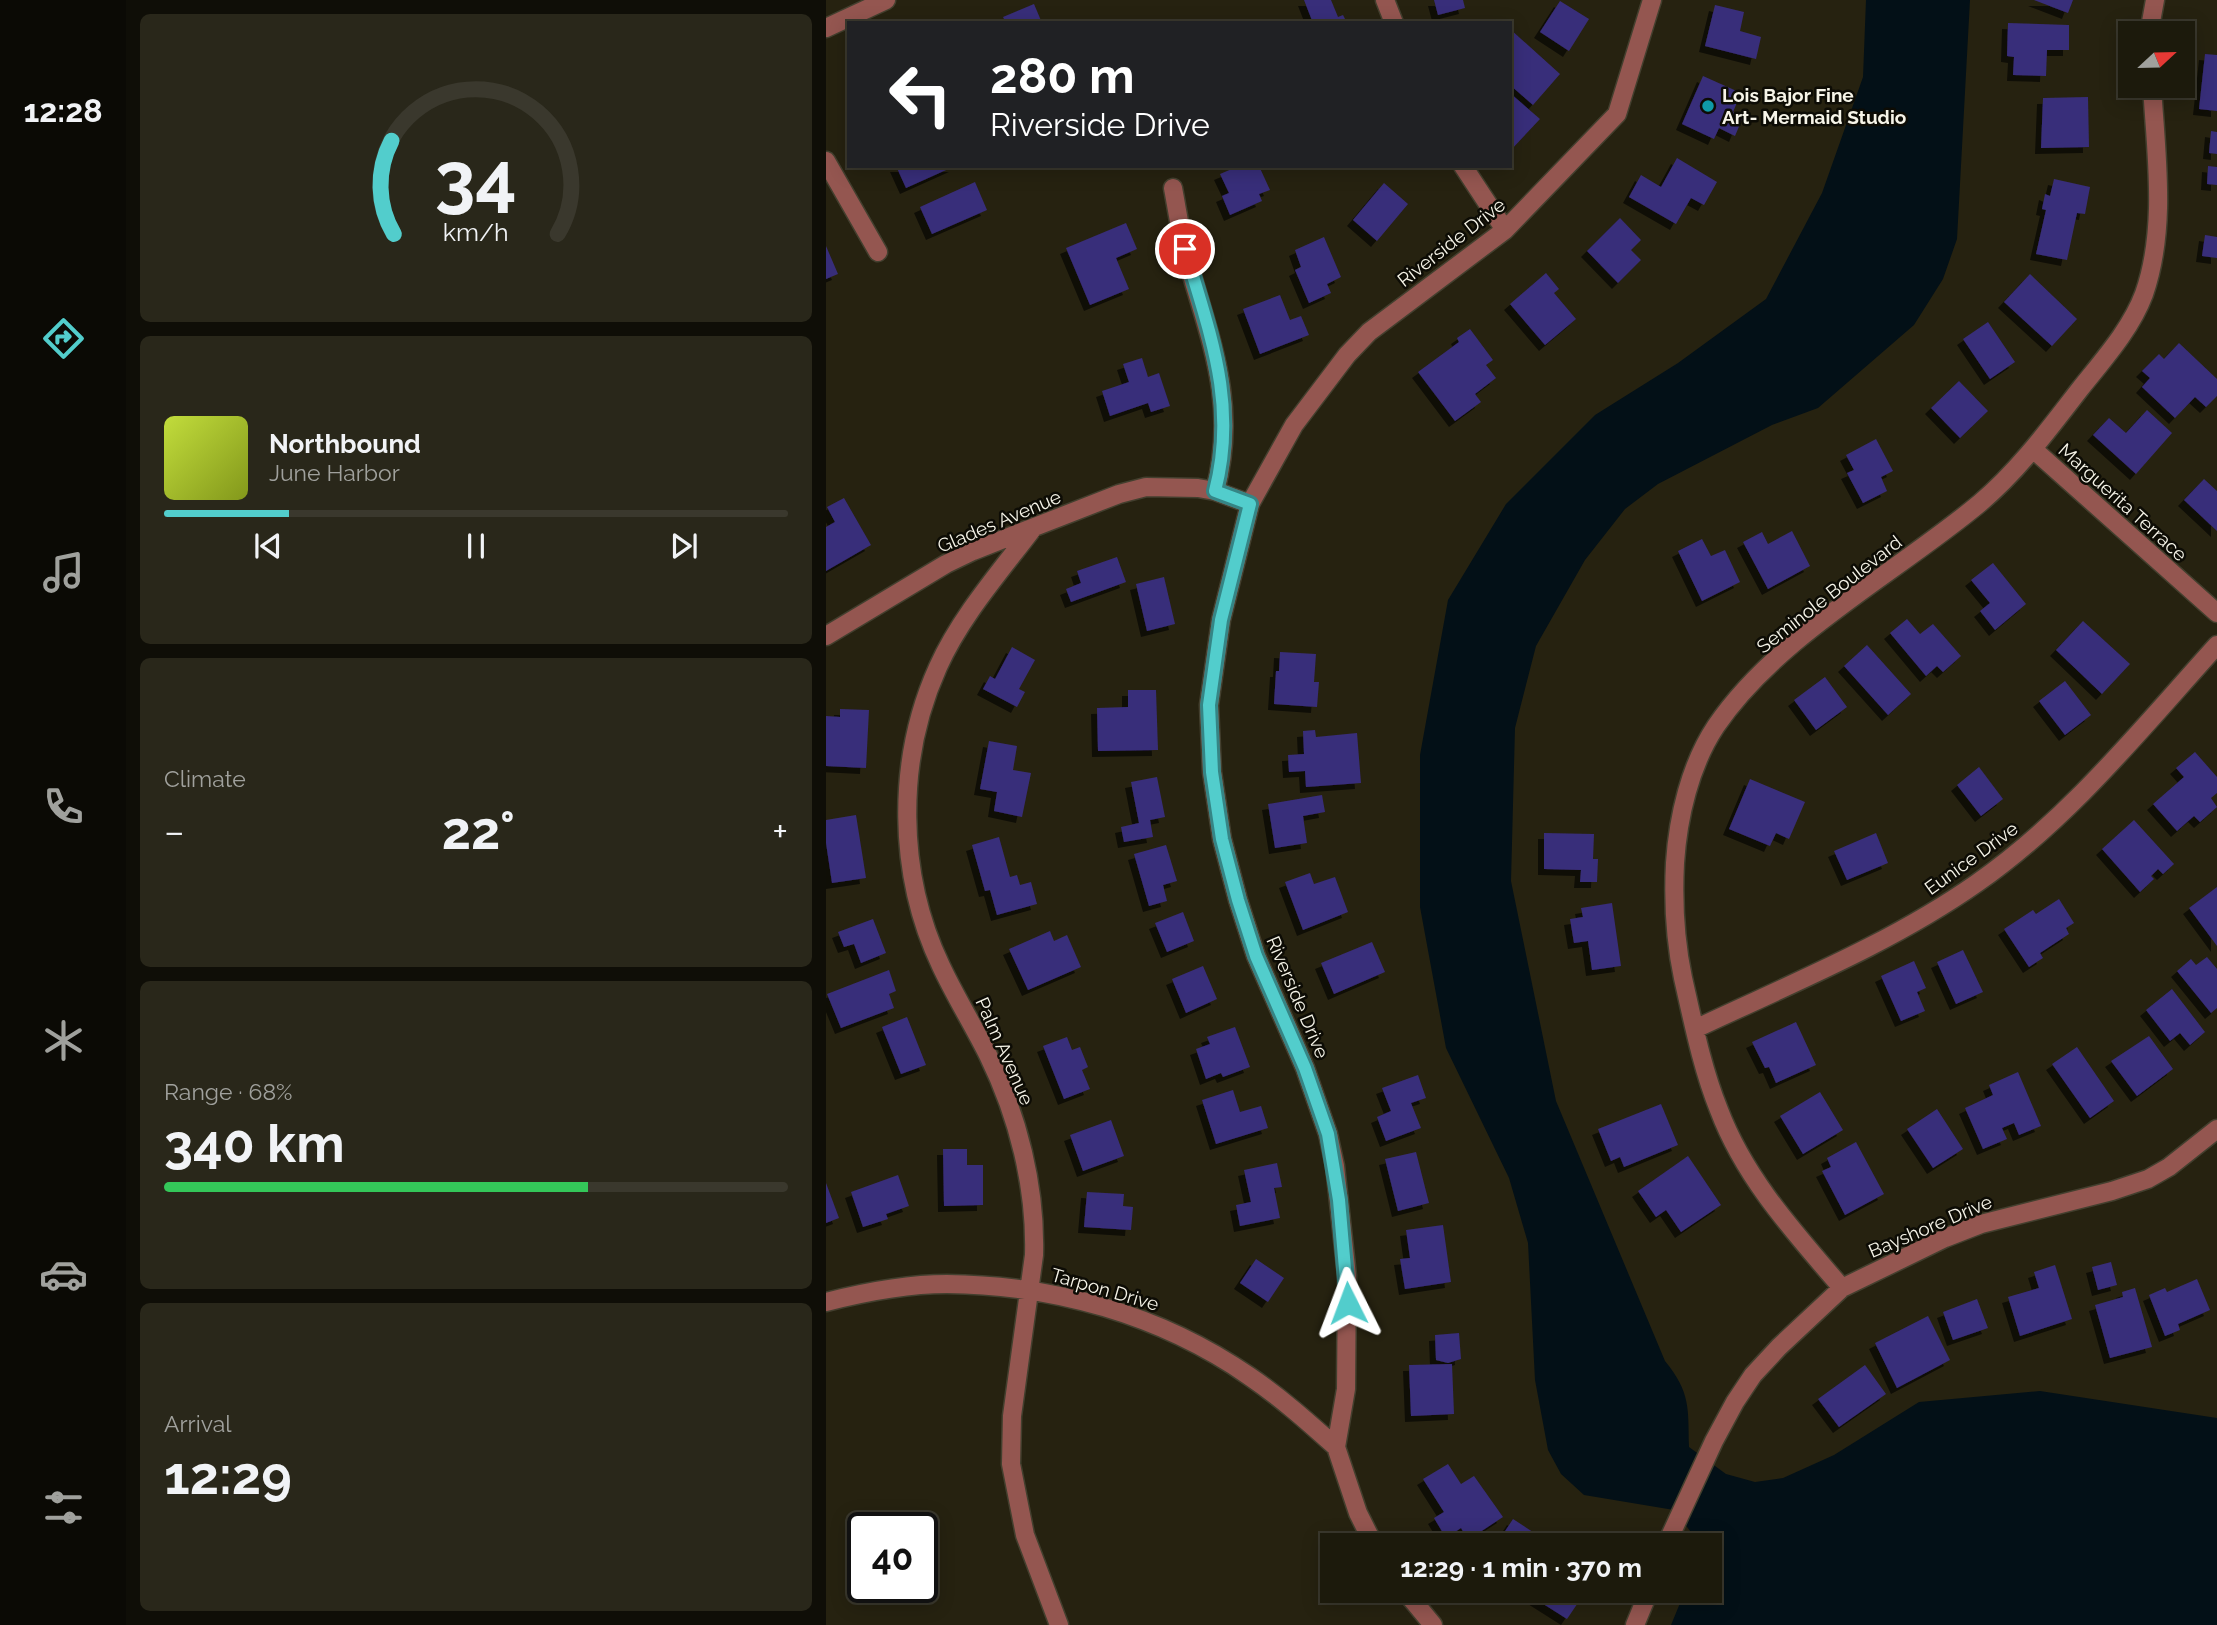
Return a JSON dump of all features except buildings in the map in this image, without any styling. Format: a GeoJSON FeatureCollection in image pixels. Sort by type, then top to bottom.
{"type":"FeatureCollection","features":[{"type":"Feature","properties":{"kind":"street"},"geometry":{"type":"LineString","coordinates":[[826,28],[886,0]]}},
{"type":"Feature","properties":{"kind":"street"},"geometry":{"type":"LineString","coordinates":[[1385,0],[1393,21]]}},
{"type":"Feature","properties":{"kind":"street","name":"Riverside Drive"},"geometry":{"type":"LineString","coordinates":[[1368,1533],[1358,1513],[1336,1447],[1346,1390],[1348,1303],[1335,1166],[1328,1134],[1305,1068],[1256,956],[1222,839],[1212,772],[1209,705],[1221,620],[1250,504],[1294,425],[1347,355],[1369,332],[1505,230],[1618,114],[1652,0]]}},
{"type":"Feature","properties":{"kind":"street"},"geometry":{"type":"LineString","coordinates":[[2151,21],[2155,0]]}},
{"type":"Feature","properties":{"kind":"street","name":"Seminole Boulevard"},"geometry":{"type":"LineString","coordinates":[[1842,1287],[1763,1193],[1730,1135],[1711,1088],[1677,950],[1673,905],[1678,829],[1703,750],[1715,727],[1741,694],[1805,635],[1978,504],[2033,449],[2099,365],[2135,313],[2144,293],[2155,249],[2158,204],[2153,98]]}},
{"type":"Feature","properties":{"kind":"street"},"geometry":{"type":"LineString","coordinates":[[826,161],[878,251]]}},
{"type":"Feature","properties":{"kind":"street"},"geometry":{"type":"LineString","coordinates":[[1465,168],[1505,230]]}},
{"type":"Feature","properties":{"kind":"street"},"geometry":{"type":"LineString","coordinates":[[1173,188],[1185,249],[1217,356],[1225,416],[1223,455],[1215,491],[1250,504]]}},
{"type":"Feature","properties":{"kind":"street","name":"Marguerita Terrace"},"geometry":{"type":"LineString","coordinates":[[2033,449],[2217,613]]}},
{"type":"Feature","properties":{"kind":"street","name":"Glades Avenue"},"geometry":{"type":"LineString","coordinates":[[826,636],[946,564],[1119,494],[1146,487],[1173,486],[1215,491]]}},
{"type":"Feature","properties":{"kind":"street","name":"Palm Avenue"},"geometry":{"type":"LineString","coordinates":[[1034,527],[971,610],[938,667],[917,733],[907,800],[907,830],[915,895],[930,940],[989,1058],[1009,1107],[1026,1171],[1035,1229],[1034,1255],[1012,1416],[1011,1464],[1025,1535],[1059,1625]]}},
{"type":"Feature","properties":{"kind":"street","name":"Eunice Drive"},"geometry":{"type":"LineString","coordinates":[[1695,1029],[1866,949],[1915,923],[1978,883],[2084,793],[2217,645]]}},
{"type":"Feature","properties":{"kind":"street","name":"Bayshore Drive"},"geometry":{"type":"LineString","coordinates":[[1671,1533],[1714,1441],[1753,1375],[1842,1287],[1945,1238],[1981,1224],[2102,1194],[2148,1179],[2169,1167],[2217,1129]]}},
{"type":"Feature","properties":{"kind":"street","name":"Tarpon Drive"},"geometry":{"type":"LineString","coordinates":[[826,1302],[900,1287],[947,1284],[1028,1290],[1097,1305],[1165,1328],[1249,1375],[1336,1447]]}},
{"type":"Feature","properties":{"kind":"street"},"geometry":{"type":"LineString","coordinates":[[1415,1603],[1433,1625]]}},
{"type":"Feature","properties":{"kind":"street"},"geometry":{"type":"LineString","coordinates":[[1636,1625],[1644,1603]]}},
{"type":"Feature","properties":{"kind":"shaded area"},"geometry":{"type":"Polygon","coordinates":[[[1866,0],[1970,0],[1957,239],[1943,279],[1914,325],[1818,408],[1772,425],[1658,484],[1625,509],[1585,560],[1536,646],[1515,728],[1511,881],[1556,1101],[1665,1361],[1684,1392],[1688,1411],[1689,1447],[1726,1474],[1755,1482],[1783,1478],[1834,1455],[1919,1402],[2040,1391],[2217,1418],[2217,1625],[1671,1625],[1680,1603],[1722,1603],[1722,1533],[1692,1533],[1674,1510],[1584,1495],[1561,1474],[1548,1450],[1535,1380],[1528,1243],[1509,1178],[1446,1048],[1420,907],[1420,755],[1448,600],[1506,504],[1595,415],[1678,363],[1766,299],[1822,193],[1863,77],[1866,0]]]}},
{"type":"Feature","properties":{"kind":"place","name":"Lois Bajor Fine Art- Mermaid Studio"},"geometry":{"type":"Point","coordinates":[1708,106]}},
{"type":"Feature","properties":{"kind":"route"},"geometry":{"type":"LineString","coordinates":[[1185,249],[1217,356],[1225,416],[1223,455],[1215,491],[1250,504],[1221,620],[1209,705],[1212,772],[1222,839],[1256,956],[1305,1068],[1328,1134],[1335,1166],[1348,1303]]}}]}
